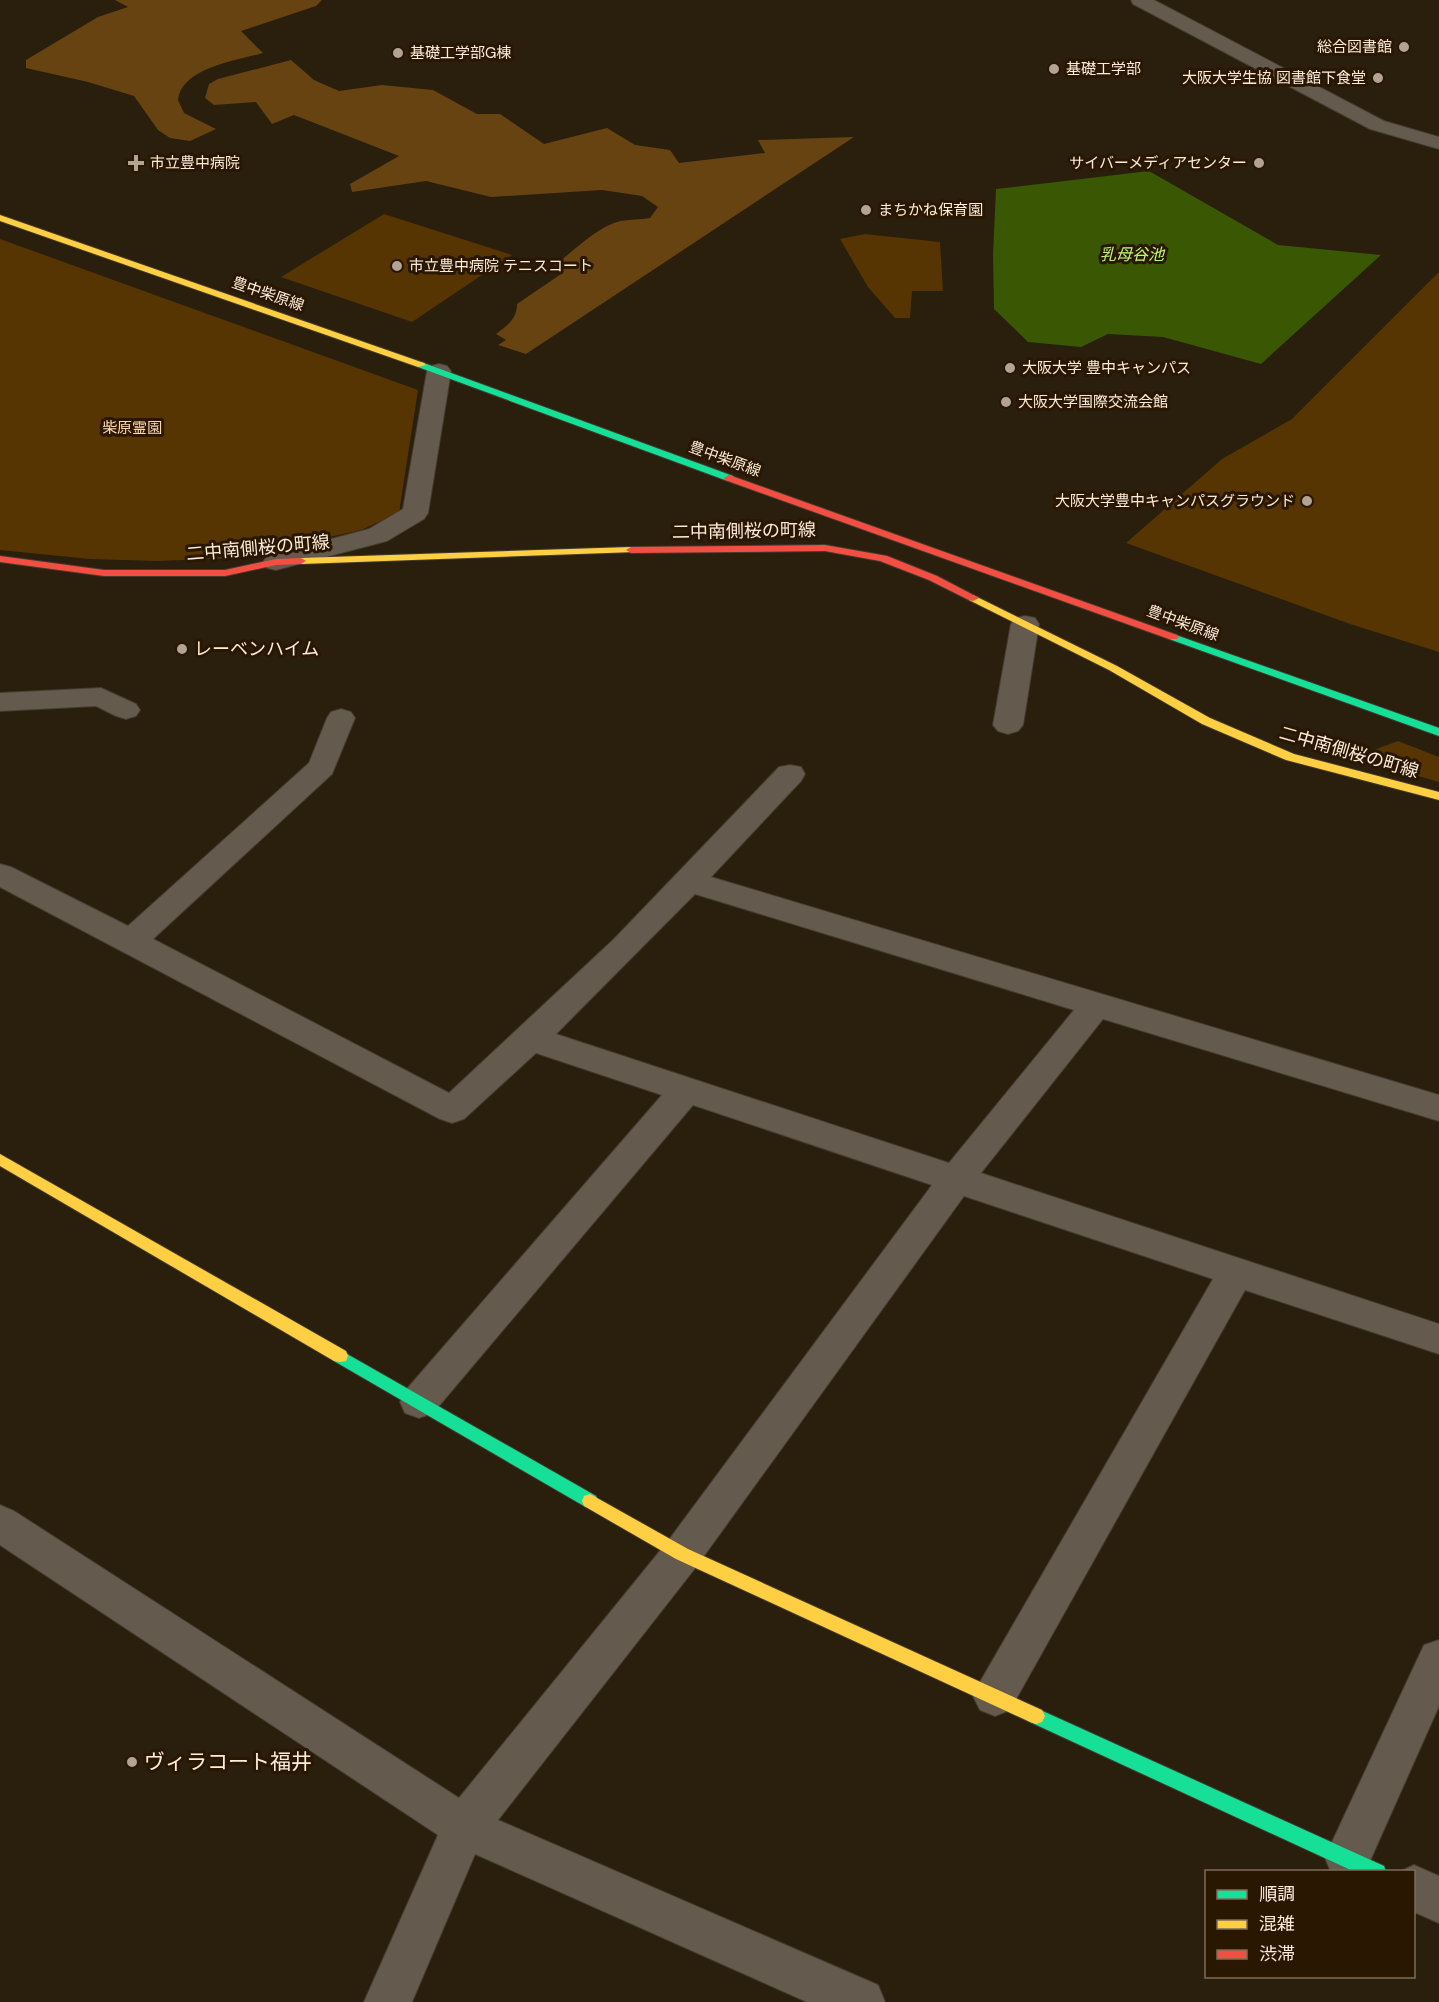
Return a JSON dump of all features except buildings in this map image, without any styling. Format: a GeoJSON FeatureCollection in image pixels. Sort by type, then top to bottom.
{"type":"FeatureCollection","features":[{"type":"Feature","properties":{"kind":"street"},"geometry":{"type":"LineString","coordinates":[[1140,0],[1377,124],[1439,143]]}},
{"type":"Feature","properties":{"kind":"street","name":"豊中柴原線"},"geometry":{"type":"LineString","coordinates":[[0,218],[439,370],[678,460],[1439,732]]}},
{"type":"Feature","properties":{"kind":"street"},"geometry":{"type":"LineString","coordinates":[[276,562],[378,535],[416,513],[439,370]]}},
{"type":"Feature","properties":{"kind":"street","name":"二中南側桜の町線"},"geometry":{"type":"LineString","coordinates":[[0,560],[104,573],[225,573],[276,562],[675,549],[825,548],[883,558],[933,578],[1113,668],[1206,721],[1290,757],[1439,796]]}},
{"type":"Feature","properties":{"kind":"street"},"geometry":{"type":"LineString","coordinates":[[1008,725],[1025,624]]}},
{"type":"Feature","properties":{"kind":"street"},"geometry":{"type":"LineString","coordinates":[[0,702],[101,697],[126,710]]}},
{"type":"Feature","properties":{"kind":"street"},"geometry":{"type":"LineString","coordinates":[[131,941],[322,767],[341,718]]}},
{"type":"Feature","properties":{"kind":"street"},"geometry":{"type":"LineString","coordinates":[[0,874],[452,1110],[532,1039],[690,882],[790,774]]}},
{"type":"Feature","properties":{"kind":"street"},"geometry":{"type":"LineString","coordinates":[[690,882],[1439,1108]]}},
{"type":"Feature","properties":{"kind":"street"},"geometry":{"type":"LineString","coordinates":[[388,2002],[464,1827],[682,1554],[956,1179],[1096,1005]]}},
{"type":"Feature","properties":{"kind":"street"},"geometry":{"type":"LineString","coordinates":[[532,1039],[1439,1339]]}},
{"type":"Feature","properties":{"kind":"street"},"geometry":{"type":"LineString","coordinates":[[419,1402],[686,1090]]}},
{"type":"Feature","properties":{"kind":"street"},"geometry":{"type":"LineString","coordinates":[[0,1159],[682,1554],[1362,1865],[1439,1659]]}},
{"type":"Feature","properties":{"kind":"street"},"geometry":{"type":"LineString","coordinates":[[995,1696],[1236,1272]]}},
{"type":"Feature","properties":{"kind":"street"},"geometry":{"type":"LineString","coordinates":[[0,1523],[464,1827],[861,2002]]}},
{"type":"Feature","properties":{"kind":"street"},"geometry":{"type":"LineString","coordinates":[[1415,1889],[1439,1900]]}},
{"type":"Feature","properties":{"kind":"green space","name":"市立豊中病院 テニスコート"},"geometry":{"type":"Polygon","coordinates":[[[384,214],[512,255],[412,322],[281,277],[384,214]]]}},
{"type":"Feature","properties":{"kind":"green space"},"geometry":{"type":"Polygon","coordinates":[[[865,234],[940,242],[943,291],[912,291],[910,318],[895,318],[868,287],[840,239],[865,234]]]}},
{"type":"Feature","properties":{"kind":"green space","name":"柴原霊園"},"geometry":{"type":"Polygon","coordinates":[[[0,239],[418,390],[399,513],[361,530],[235,558],[157,561],[90,559],[0,550],[0,239]]]}},
{"type":"Feature","properties":{"kind":"green space","name":"大阪大学豊中キャンパスグラウンド"},"geometry":{"type":"Polygon","coordinates":[[[1439,272],[1439,652],[1350,624],[1126,543],[1222,459],[1292,419],[1439,272]]]}},
{"type":"Feature","properties":{"kind":"green space"},"geometry":{"type":"Polygon","coordinates":[[[1398,741],[1439,757],[1439,782],[1359,759],[1337,750],[1371,751],[1398,741]]]}},
{"type":"Feature","properties":{"kind":"shaded area"},"geometry":{"type":"Polygon","coordinates":[[[115,0],[322,0],[316,6],[241,31],[263,53],[212,67],[189,80],[181,89],[178,100],[184,113],[216,129],[190,141],[170,138],[158,130],[134,96],[88,82],[26,68],[26,60],[31,57],[98,17],[128,7],[115,0]]]}},
{"type":"Feature","properties":{"kind":"shaded area"},"geometry":{"type":"Polygon","coordinates":[[[291,60],[314,80],[339,91],[382,85],[433,90],[477,114],[500,114],[544,144],[607,128],[635,145],[670,150],[679,163],[765,153],[758,140],[854,137],[526,354],[498,345],[506,340],[496,334],[513,318],[517,304],[561,274],[553,267],[595,234],[621,221],[650,218],[658,207],[642,196],[602,190],[491,197],[426,181],[352,192],[350,184],[399,156],[294,115],[272,124],[256,102],[214,105],[205,98],[209,84],[218,79],[291,60]]]}},
{"type":"Feature","properties":{"kind":"water","name":"乳母谷池"},"geometry":{"type":"Polygon","coordinates":[[[1149,171],[1278,245],[1381,255],[1261,364],[1163,337],[1108,334],[1081,347],[1028,342],[994,309],[993,255],[996,189],[1149,171]]]}},
{"type":"Feature","properties":{"kind":"traffic: fast"},"geometry":{"type":"LineString","coordinates":[[421,365],[729,478]]}},
{"type":"Feature","properties":{"kind":"traffic: fast"},"geometry":{"type":"LineString","coordinates":[[1173,637],[1439,732]]}},
{"type":"Feature","properties":{"kind":"traffic: fast"},"geometry":{"type":"LineString","coordinates":[[340,1356],[590,1501]]}},
{"type":"Feature","properties":{"kind":"traffic: fast"},"geometry":{"type":"LineString","coordinates":[[1036,1716],[1373,1870]]}},
{"type":"Feature","properties":{"kind":"traffic: slow"},"geometry":{"type":"LineString","coordinates":[[0,218],[421,365]]}},
{"type":"Feature","properties":{"kind":"traffic: slow"},"geometry":{"type":"LineString","coordinates":[[301,561],[631,550]]}},
{"type":"Feature","properties":{"kind":"traffic: slow"},"geometry":{"type":"LineString","coordinates":[[973,598],[1113,668],[1206,721],[1290,757],[1439,796]]}},
{"type":"Feature","properties":{"kind":"traffic: slow"},"geometry":{"type":"LineString","coordinates":[[0,1159],[340,1356]]}},
{"type":"Feature","properties":{"kind":"traffic: slow"},"geometry":{"type":"LineString","coordinates":[[590,1501],[682,1554],[1036,1716]]}},
{"type":"Feature","properties":{"kind":"traffic: jam"},"geometry":{"type":"LineString","coordinates":[[729,478],[1173,637]]}},
{"type":"Feature","properties":{"kind":"traffic: jam"},"geometry":{"type":"LineString","coordinates":[[631,550],[825,548],[883,558],[933,578],[973,598]]}},
{"type":"Feature","properties":{"kind":"traffic: jam"},"geometry":{"type":"LineString","coordinates":[[0,559],[104,573],[225,573],[276,562],[301,561]]}},
{"type":"Feature","properties":{"kind":"place","name":"総合図書館"},"geometry":{"type":"Point","coordinates":[1404,47]}},
{"type":"Feature","properties":{"kind":"place","name":"基礎工学部G棟"},"geometry":{"type":"Point","coordinates":[398,53]}},
{"type":"Feature","properties":{"kind":"place","name":"基礎工学部"},"geometry":{"type":"Point","coordinates":[1054,69]}},
{"type":"Feature","properties":{"kind":"place","name":"大阪大学生協 図書館下食堂"},"geometry":{"type":"Point","coordinates":[1378,78]}},
{"type":"Feature","properties":{"kind":"place","name":"市立豊中病院"},"geometry":{"type":"Point","coordinates":[136,163]}},
{"type":"Feature","properties":{"kind":"place","name":"サイバーメディアセンター"},"geometry":{"type":"Point","coordinates":[1259,163]}},
{"type":"Feature","properties":{"kind":"place","name":"まちかね保育園"},"geometry":{"type":"Point","coordinates":[866,210]}},
{"type":"Feature","properties":{"kind":"place","name":"市立豊中病院 テニスコート"},"geometry":{"type":"Point","coordinates":[397,266]}},
{"type":"Feature","properties":{"kind":"place","name":"大阪大学 豊中キャンパス"},"geometry":{"type":"Point","coordinates":[1010,368]}},
{"type":"Feature","properties":{"kind":"place","name":"大阪大学国際交流会館"},"geometry":{"type":"Point","coordinates":[1006,402]}},
{"type":"Feature","properties":{"kind":"place","name":"大阪大学豊中キャンパスグラウンド"},"geometry":{"type":"Point","coordinates":[1307,501]}},
{"type":"Feature","properties":{"kind":"place","name":"レーベンハイム"},"geometry":{"type":"Point","coordinates":[182,649]}},
{"type":"Feature","properties":{"kind":"place","name":"ヴィラコート福井"},"geometry":{"type":"Point","coordinates":[132,1762]}}]}
